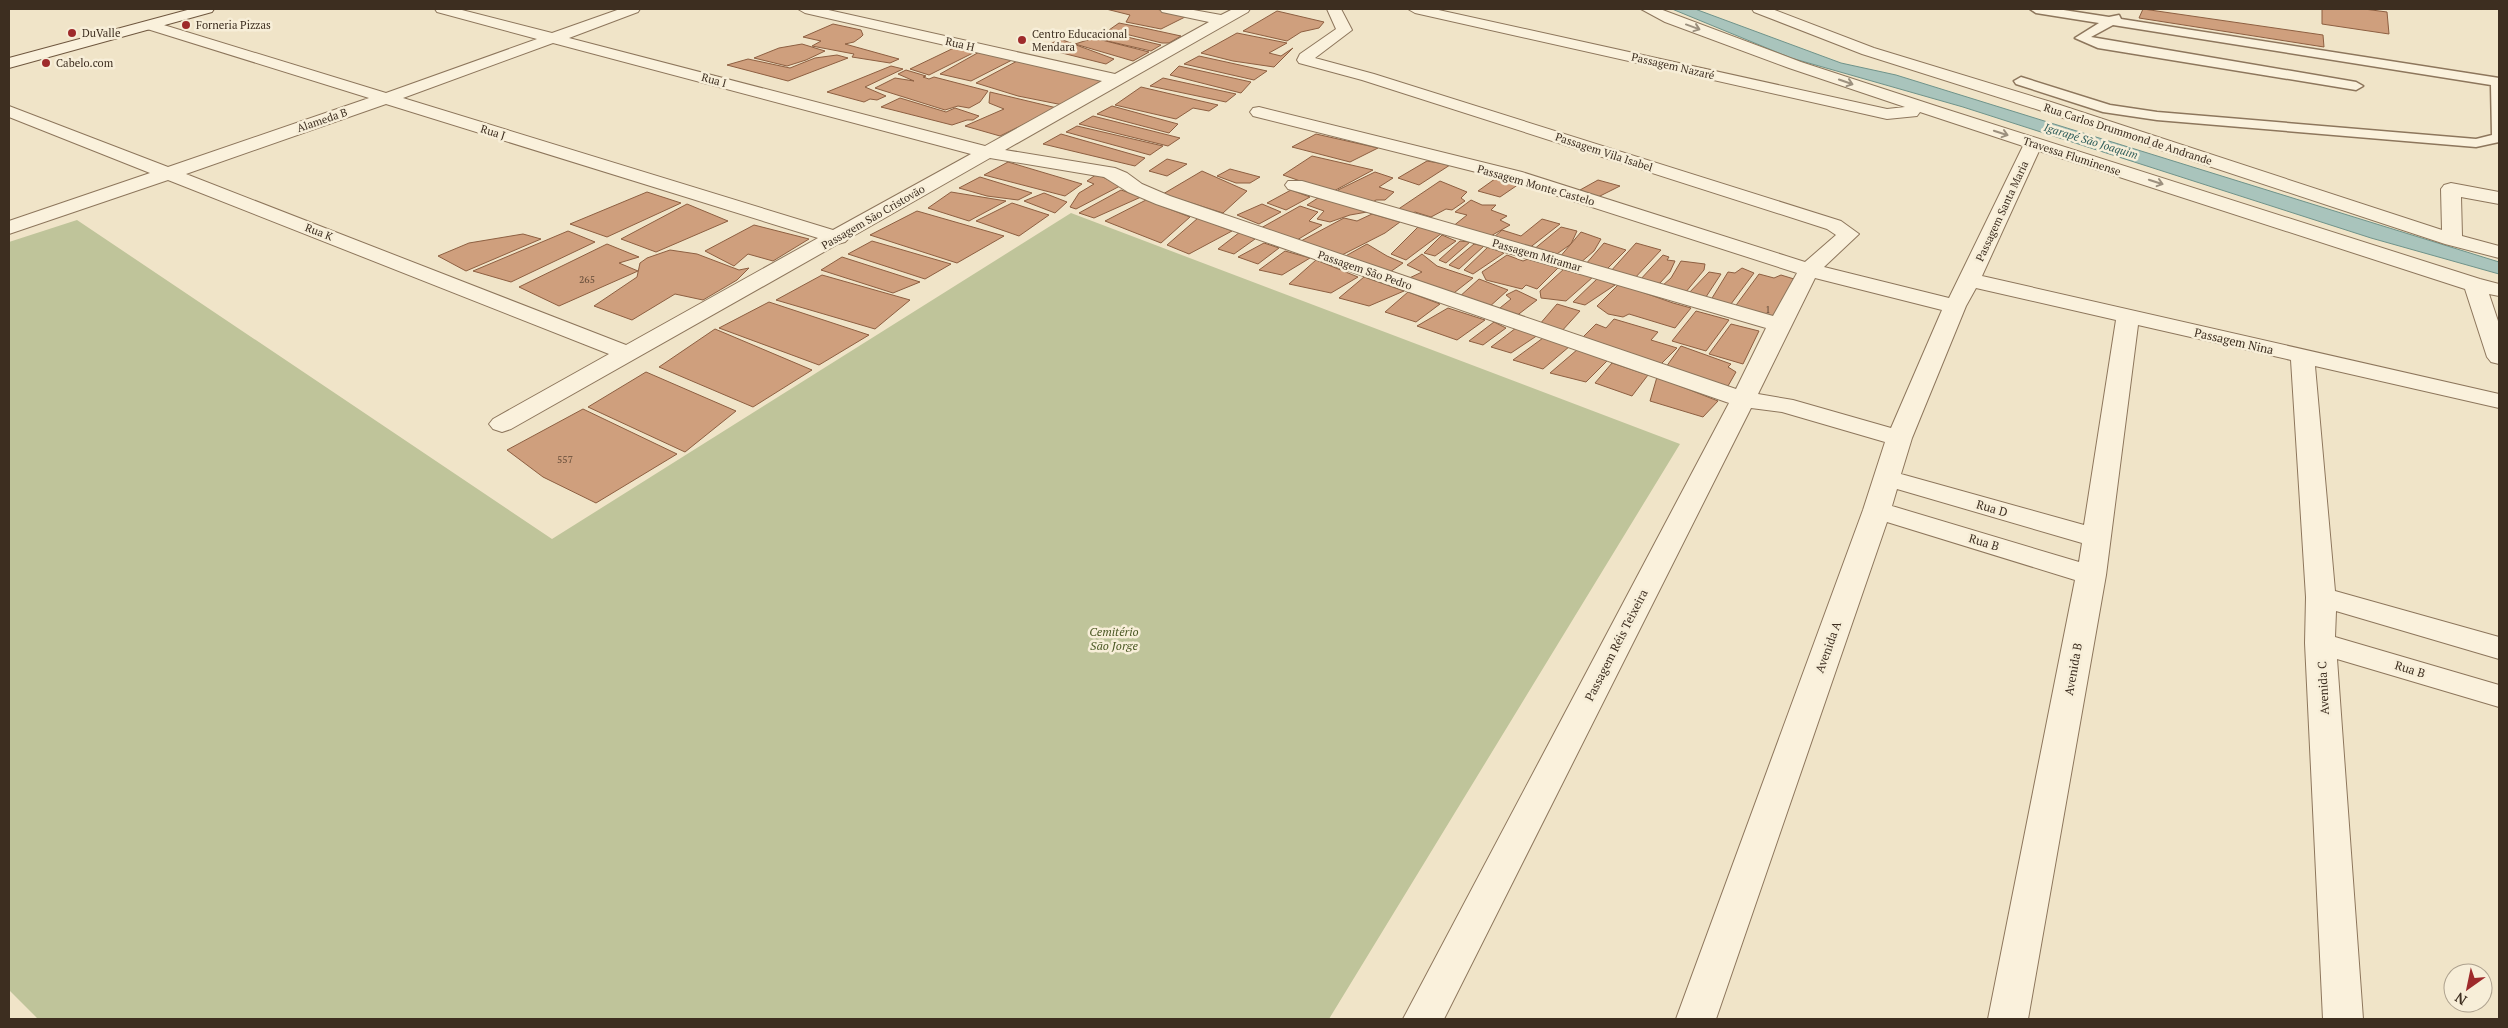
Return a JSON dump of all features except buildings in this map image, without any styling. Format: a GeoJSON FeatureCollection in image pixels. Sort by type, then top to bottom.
{"type":"FeatureCollection","features":[{"type":"Feature","properties":{"kind":"street"},"geometry":{"type":"LineString","coordinates":[[9,63],[207,9]]}},
{"type":"Feature","properties":{"kind":"street","name":"Rua I"},"geometry":{"type":"LineString","coordinates":[[442,9],[986,152]]}},
{"type":"Feature","properties":{"kind":"street","name":"Alameda B"},"geometry":{"type":"LineString","coordinates":[[9,228],[384,99],[633,9]]}},
{"type":"Feature","properties":{"kind":"street","name":"Rua H"},"geometry":{"type":"LineString","coordinates":[[805,9],[1116,79]]}},
{"type":"Feature","properties":{"kind":"street"},"geometry":{"type":"LineString","coordinates":[[1167,9],[1222,20]]}},
{"type":"Feature","properties":{"kind":"street","name":"Passagem São Cristovão"},"geometry":{"type":"LineString","coordinates":[[502,424],[838,238],[986,152],[1243,9]]}},
{"type":"Feature","properties":{"kind":"street","name":"Passagem Vila Isabel"},"geometry":{"type":"LineString","coordinates":[[1334,9],[1344,30],[1306,57],[1306,60],[1368,77],[1825,222],[1849,234],[1809,270]]}},
{"type":"Feature","properties":{"kind":"street","name":"Passagem Nazaré"},"geometry":{"type":"LineString","coordinates":[[1415,9],[1887,114],[1932,111]]}},
{"type":"Feature","properties":{"kind":"street","name":"Travessa Fluminense"},"geometry":{"type":"LineString","coordinates":[[1648,9],[1670,19],[1796,65],[1932,111],[2475,284],[2499,290]]}},
{"type":"Feature","properties":{"kind":"street","name":"Rua Carlos Drummond de Andrande"},"geometry":{"type":"LineString","coordinates":[[1759,9],[1868,51],[2045,106],[2452,240],[2499,252]]}},
{"type":"Feature","properties":{"kind":"street","name":"Rua J"},"geometry":{"type":"LineString","coordinates":[[149,24],[384,99],[838,238]]}},
{"type":"Feature","properties":{"kind":"street","name":"Rua K"},"geometry":{"type":"LineString","coordinates":[[9,111],[629,354]]}},
{"type":"Feature","properties":{"kind":"street","name":"Passagem Monte Castelo"},"geometry":{"type":"LineString","coordinates":[[1259,112],[1514,176],[1809,270],[1955,306]]}},
{"type":"Feature","properties":{"kind":"street","name":"Passagem Santa Maria"},"geometry":{"type":"LineString","coordinates":[[1970,280],[2033,143]]}},
{"type":"Feature","properties":{"kind":"street","name":"Passagem São Pedro"},"geometry":{"type":"LineString","coordinates":[[986,152],[1108,172],[1163,200],[1743,400],[1784,406],[1899,438]]}},
{"type":"Feature","properties":{"kind":"street","name":"Passagem Miramar"},"geometry":{"type":"LineString","coordinates":[[1295,185],[1779,325]]}},
{"type":"Feature","properties":{"kind":"street"},"geometry":{"type":"LineString","coordinates":[[2452,240],[2451,189],[2499,198]]}},
{"type":"Feature","properties":{"kind":"street","name":"Passagem Réis Teixeira"},"geometry":{"type":"LineString","coordinates":[[1423,1019],[1809,270]]}},
{"type":"Feature","properties":{"kind":"street","name":"Avenida A"},"geometry":{"type":"LineString","coordinates":[[1701,1018],[1887,478],[1899,438],[1955,306],[1970,280]]}},
{"type":"Feature","properties":{"kind":"street","name":"Passagem Nina"},"geometry":{"type":"LineString","coordinates":[[1970,280],[2128,318],[2499,401]]}},
{"type":"Feature","properties":{"kind":"street"},"geometry":{"type":"LineString","coordinates":[[2475,284],[2499,357]]}},
{"type":"Feature","properties":{"kind":"street","name":"Avenida B"},"geometry":{"type":"LineString","coordinates":[[2008,1019],[2091,575],[2128,318]]}},
{"type":"Feature","properties":{"kind":"street","name":"Avenida C"},"geometry":{"type":"LineString","coordinates":[[2302,356],[2321,598],[2320,643],[2343,1019]]}},
{"type":"Feature","properties":{"kind":"street","name":"Rua D"},"geometry":{"type":"LineString","coordinates":[[1887,478],[2097,538]]}},
{"type":"Feature","properties":{"kind":"street","name":"Rua B"},"geometry":{"type":"LineString","coordinates":[[1876,510],[2091,575]]}},
{"type":"Feature","properties":{"kind":"street"},"geometry":{"type":"LineString","coordinates":[[2321,598],[2499,648]]}},
{"type":"Feature","properties":{"kind":"street","name":"Rua B"},"geometry":{"type":"LineString","coordinates":[[2320,643],[2499,696]]}},
{"type":"Feature","properties":{"kind":"lane"},"geometry":{"type":"LineString","coordinates":[[2021,81],[2108,109],[2157,116],[2476,143],[2499,138],[2499,82],[2036,9]]}},
{"type":"Feature","properties":{"kind":"lane"},"geometry":{"type":"LineString","coordinates":[[2125,9],[2111,21],[2082,38],[2098,44],[2356,86]]}},
{"type":"Feature","properties":{"kind":"green space","name":"Cemitério São Jorge"},"geometry":{"type":"Polygon","coordinates":[[[1071,213],[1680,444],[1329,1019],[38,1019],[9,990],[9,242],[77,220],[552,539],[1071,213]]]}},
{"type":"Feature","properties":{"kind":"water","name":"Igarapé São Joaquim"},"geometry":{"type":"Polygon","coordinates":[[[1672,9],[1695,9],[1841,63],[1896,75],[2499,262],[2499,274],[2371,238],[1963,107],[1791,58],[1672,9]]]}},
{"type":"Feature","properties":{"kind":"place","name":"Forneria Pizzas"},"geometry":{"type":"Point","coordinates":[186,25]}},
{"type":"Feature","properties":{"kind":"place","name":"DuValle"},"geometry":{"type":"Point","coordinates":[72,33]}},
{"type":"Feature","properties":{"kind":"place","name":"Centro Educacional Mendara"},"geometry":{"type":"Point","coordinates":[1022,40]}},
{"type":"Feature","properties":{"kind":"place","name":"Cabelo.com"},"geometry":{"type":"Point","coordinates":[46,63]}}]}
